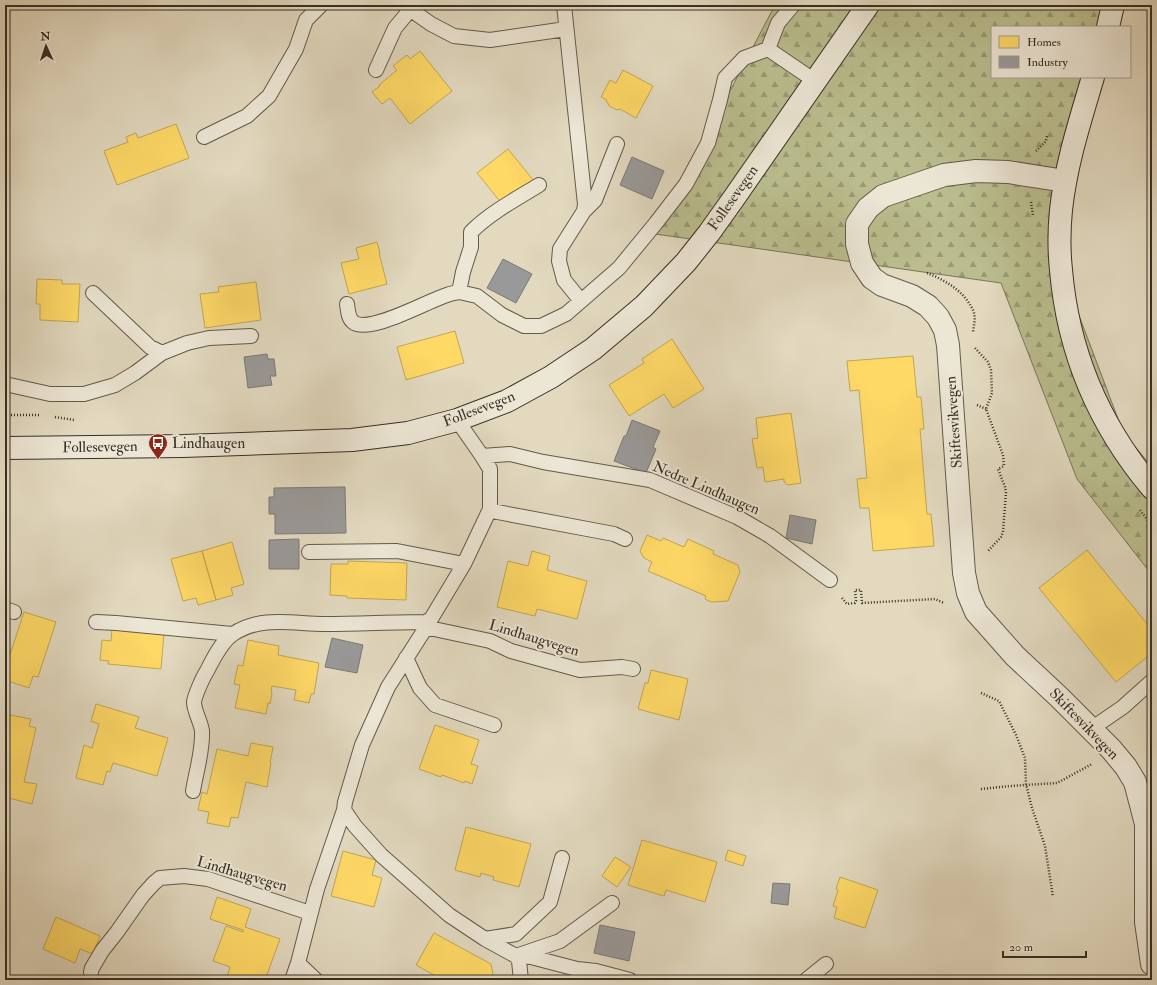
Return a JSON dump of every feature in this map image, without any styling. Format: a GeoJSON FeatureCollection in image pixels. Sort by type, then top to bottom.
{"type":"FeatureCollection","features":[{"type":"Feature","properties":{"kind":"main road","name":"Follesevegen"},"geometry":{"type":"LineString","coordinates":[[5,448],[183,446],[352,440],[408,432],[456,420],[507,400],[551,377],[593,349],[644,306],[686,262],[709,233],[782,130],[868,5]]}},
{"type":"Feature","properties":{"kind":"main road"},"geometry":{"type":"LineString","coordinates":[[1108,26],[1113,5]]}},
{"type":"Feature","properties":{"kind":"main road"},"geometry":{"type":"LineString","coordinates":[[1093,78],[1077,130],[1065,181],[1061,211],[1060,252],[1063,293],[1071,334],[1084,374],[1100,411],[1121,447],[1152,488]]}},
{"type":"Feature","properties":{"kind":"main road","name":"Skiftesvikvegen"},"geometry":{"type":"LineString","coordinates":[[1065,181],[1008,172],[976,171],[944,175],[883,196],[868,208],[857,224],[857,244],[862,263],[872,278],[882,285],[912,296],[928,306],[938,317],[945,330],[948,345],[964,574],[968,593],[976,612],[1015,656],[1111,749],[1126,767],[1135,782],[1149,828],[1146,922],[1152,964]]}},
{"type":"Feature","properties":{"kind":"lane"},"geometry":{"type":"LineString","coordinates":[[204,137],[247,116],[270,96],[296,49],[306,20],[321,5]]}},
{"type":"Feature","properties":{"kind":"lane"},"geometry":{"type":"LineString","coordinates":[[564,5],[584,190],[584,211]]}},
{"type":"Feature","properties":{"kind":"lane"},"geometry":{"type":"LineString","coordinates":[[347,304],[352,321],[357,324],[389,320],[446,295],[459,292],[477,296],[502,315],[524,326],[541,326],[566,314],[619,268],[686,184],[708,143],[725,78],[744,58],[768,49],[778,24],[793,5]]}},
{"type":"Feature","properties":{"kind":"lane"},"geometry":{"type":"LineString","coordinates":[[376,70],[395,28],[407,7],[431,24],[454,36],[490,40],[566,30]]}},
{"type":"Feature","properties":{"kind":"lane"},"geometry":{"type":"LineString","coordinates":[[768,49],[815,81]]}},
{"type":"Feature","properties":{"kind":"lane"},"geometry":{"type":"LineString","coordinates":[[581,301],[564,280],[559,260],[560,249],[584,211],[594,200],[617,144]]}},
{"type":"Feature","properties":{"kind":"lane"},"geometry":{"type":"LineString","coordinates":[[459,292],[463,272],[471,247],[471,232],[494,213],[539,185]]}},
{"type":"Feature","properties":{"kind":"lane"},"geometry":{"type":"LineString","coordinates":[[93,293],[150,347],[162,353]]}},
{"type":"Feature","properties":{"kind":"lane"},"geometry":{"type":"LineString","coordinates":[[5,384],[50,394],[84,394],[115,384],[135,373],[162,353],[187,343],[209,338],[251,336]]}},
{"type":"Feature","properties":{"kind":"lane"},"geometry":{"type":"LineString","coordinates":[[292,980],[298,963],[316,889],[344,810],[362,745],[388,687],[464,564],[490,509],[490,469],[456,420]]}},
{"type":"Feature","properties":{"kind":"lane","name":"Nedre Lindhaugen"},"geometry":{"type":"LineString","coordinates":[[482,456],[510,454],[543,462],[650,480],[737,517],[770,536],[830,580]]}},
{"type":"Feature","properties":{"kind":"lane"},"geometry":{"type":"LineString","coordinates":[[490,509],[492,511],[614,534],[625,540]]}},
{"type":"Feature","properties":{"kind":"lane"},"geometry":{"type":"LineString","coordinates":[[309,552],[397,551],[464,564]]}},
{"type":"Feature","properties":{"kind":"lane","name":"Lindhaugvegen"},"geometry":{"type":"LineString","coordinates":[[232,634],[247,627],[270,621],[323,624],[426,622],[434,628],[490,641],[511,651],[580,670],[622,667],[633,668]]}},
{"type":"Feature","properties":{"kind":"lane"},"geometry":{"type":"LineString","coordinates":[[96,622],[116,622],[232,634]]}},
{"type":"Feature","properties":{"kind":"lane"},"geometry":{"type":"LineString","coordinates":[[193,791],[201,746],[202,730],[194,701],[202,680],[212,662],[232,634]]}},
{"type":"Feature","properties":{"kind":"lane"},"geometry":{"type":"LineString","coordinates":[[406,658],[420,688],[435,705],[494,725]]}},
{"type":"Feature","properties":{"kind":"lane"},"geometry":{"type":"LineString","coordinates":[[1091,729],[1123,707],[1152,681]]}},
{"type":"Feature","properties":{"kind":"lane"},"geometry":{"type":"LineString","coordinates":[[344,810],[355,826],[381,855],[449,915],[485,939],[516,956],[531,957],[576,969],[596,971],[630,980]]}},
{"type":"Feature","properties":{"kind":"lane"},"geometry":{"type":"LineString","coordinates":[[485,939],[516,934],[550,902],[562,858]]}},
{"type":"Feature","properties":{"kind":"lane","name":"Lindhaugvegen"},"geometry":{"type":"LineString","coordinates":[[91,972],[102,952],[143,895],[160,878],[184,876],[208,879],[310,913]]}},
{"type":"Feature","properties":{"kind":"lane"},"geometry":{"type":"LineString","coordinates":[[516,956],[560,941],[612,902]]}},
{"type":"Feature","properties":{"kind":"lane"},"geometry":{"type":"LineString","coordinates":[[516,956],[519,962],[521,980]]}},
{"type":"Feature","properties":{"kind":"lane"},"geometry":{"type":"LineString","coordinates":[[298,963],[316,980]]}},
{"type":"Feature","properties":{"kind":"lane"},"geometry":{"type":"LineString","coordinates":[[806,980],[826,964]]}},
{"type":"Feature","properties":{"kind":"path"},"geometry":{"type":"LineString","coordinates":[[1030,152],[1036,151],[1046,141],[1048,135]]}},
{"type":"Feature","properties":{"kind":"path"},"geometry":{"type":"LineString","coordinates":[[5,415],[47,415]]}},
{"type":"Feature","properties":{"kind":"path"},"geometry":{"type":"LineString","coordinates":[[54,417],[76,421]]}},
{"type":"Feature","properties":{"kind":"path"},"geometry":{"type":"LineString","coordinates":[[856,601],[855,590],[861,590],[862,603],[935,599],[944,603]]}},
{"type":"Feature","properties":{"kind":"path"},"geometry":{"type":"LineString","coordinates":[[981,693],[999,701],[1009,719],[1025,758],[1026,784],[1032,808],[1045,846],[1053,896]]}},
{"type":"Feature","properties":{"kind":"path"},"geometry":{"type":"LineString","coordinates":[[980,789],[1026,784],[1057,783],[1095,763]]}},
{"type":"Feature","properties":{"kind":"green space"},"geometry":{"type":"Polygon","coordinates":[[[775,5],[1111,5],[1107,26],[991,26],[991,78],[1096,78],[1058,260],[1123,432],[1152,467],[1152,575],[1077,479],[1001,283],[655,234],[775,5]]]}},
{"type":"Feature","properties":{"kind":"building: Homes"},"geometry":{"type":"Polygon","coordinates":[[[495,5],[531,5],[531,10],[495,7],[495,5]]]}},
{"type":"Feature","properties":{"kind":"building: Homes"},"geometry":{"type":"Polygon","coordinates":[[[420,51],[452,91],[410,124],[390,98],[382,104],[372,92],[397,70],[393,66],[407,55],[410,59],[420,51]]]}},
{"type":"Feature","properties":{"kind":"building: Homes"},"geometry":{"type":"Polygon","coordinates":[[[623,70],[653,86],[636,118],[620,109],[617,110],[609,106],[606,102],[607,100],[601,97],[610,80],[616,83],[623,70]]]}},
{"type":"Feature","properties":{"kind":"building: Homes"},"geometry":{"type":"Polygon","coordinates":[[[176,124],[189,158],[117,185],[104,151],[128,142],[126,137],[136,133],[138,138],[176,124]]]}},
{"type":"Feature","properties":{"kind":"building: Homes"},"geometry":{"type":"Polygon","coordinates":[[[508,149],[534,181],[503,205],[477,173],[508,149]]]}},
{"type":"Feature","properties":{"kind":"building: Homes"},"geometry":{"type":"Polygon","coordinates":[[[377,242],[387,284],[349,294],[341,263],[359,259],[356,248],[377,242]]]}},
{"type":"Feature","properties":{"kind":"building: Homes"},"geometry":{"type":"Polygon","coordinates":[[[37,279],[62,280],[62,284],[80,284],[78,322],[40,320],[40,304],[36,304],[37,279]]]}},
{"type":"Feature","properties":{"kind":"building: Homes"},"geometry":{"type":"Polygon","coordinates":[[[256,282],[261,320],[205,328],[200,294],[219,292],[218,287],[256,282]]]}},
{"type":"Feature","properties":{"kind":"building: Homes"},"geometry":{"type":"Polygon","coordinates":[[[455,331],[464,363],[406,380],[397,347],[455,331]]]}},
{"type":"Feature","properties":{"kind":"building: Homes"},"geometry":{"type":"Polygon","coordinates":[[[672,339],[704,389],[673,408],[664,394],[629,416],[609,385],[644,363],[642,359],[672,339]]]}},
{"type":"Feature","properties":{"kind":"building: Homes"},"geometry":{"type":"Polygon","coordinates":[[[913,356],[917,397],[921,397],[924,429],[920,429],[927,514],[931,514],[934,546],[873,551],[869,508],[860,508],[857,479],[867,478],[859,390],[850,391],[847,361],[913,356]]]}},
{"type":"Feature","properties":{"kind":"building: Homes"},"geometry":{"type":"Polygon","coordinates":[[[791,413],[801,483],[788,485],[784,482],[784,479],[765,482],[763,467],[757,468],[752,439],[758,438],[756,418],[791,413]]]}},
{"type":"Feature","properties":{"kind":"building: Homes"},"geometry":{"type":"Polygon","coordinates":[[[647,535],[661,541],[663,538],[684,547],[688,539],[714,551],[713,554],[738,565],[740,572],[728,601],[711,602],[705,599],[706,596],[648,571],[652,562],[644,558],[640,551],[647,535]]]}},
{"type":"Feature","properties":{"kind":"building: Homes"},"geometry":{"type":"Polygon","coordinates":[[[232,542],[244,584],[231,588],[233,595],[216,600],[202,551],[232,542]]]}},
{"type":"Feature","properties":{"kind":"building: Homes"},"geometry":{"type":"Polygon","coordinates":[[[1087,550],[1152,630],[1152,653],[1116,682],[1039,588],[1087,550]]]}},
{"type":"Feature","properties":{"kind":"building: Homes"},"geometry":{"type":"Polygon","coordinates":[[[202,551],[216,600],[198,605],[196,598],[183,601],[171,559],[202,551]]]}},
{"type":"Feature","properties":{"kind":"building: Homes"},"geometry":{"type":"Polygon","coordinates":[[[532,551],[550,556],[547,570],[587,581],[577,619],[537,609],[535,616],[497,607],[508,561],[528,566],[532,551]]]}},
{"type":"Feature","properties":{"kind":"building: Homes"},"geometry":{"type":"Polygon","coordinates":[[[348,561],[407,563],[406,600],[347,598],[347,596],[330,595],[331,564],[348,564],[348,561]]]}},
{"type":"Feature","properties":{"kind":"building: Homes"},"geometry":{"type":"Polygon","coordinates":[[[24,612],[56,622],[38,677],[33,676],[29,688],[5,680],[8,668],[6,667],[24,612]]]}},
{"type":"Feature","properties":{"kind":"building: Homes"},"geometry":{"type":"Polygon","coordinates":[[[112,629],[164,633],[161,669],[108,664],[109,661],[100,660],[102,640],[111,641],[112,629]]]}},
{"type":"Feature","properties":{"kind":"building: Homes"},"geometry":{"type":"Polygon","coordinates":[[[248,640],[279,646],[278,655],[319,663],[314,694],[311,694],[309,703],[294,700],[296,690],[272,686],[270,704],[268,703],[266,714],[235,708],[240,685],[234,684],[238,665],[243,666],[248,640]]]}},
{"type":"Feature","properties":{"kind":"building: Homes"},"geometry":{"type":"Polygon","coordinates":[[[651,670],[688,679],[679,720],[638,709],[645,683],[648,683],[651,670]]]}},
{"type":"Feature","properties":{"kind":"building: Homes"},"geometry":{"type":"Polygon","coordinates":[[[96,704],[139,717],[135,728],[168,738],[157,776],[113,763],[110,772],[107,771],[103,785],[76,778],[84,745],[92,748],[99,724],[91,721],[96,704]]]}},
{"type":"Feature","properties":{"kind":"building: Homes"},"geometry":{"type":"Polygon","coordinates":[[[5,714],[31,719],[29,726],[36,728],[24,782],[37,784],[32,804],[5,797],[5,714]]]}},
{"type":"Feature","properties":{"kind":"building: Homes"},"geometry":{"type":"Polygon","coordinates":[[[435,725],[479,740],[471,764],[478,766],[472,784],[465,781],[464,783],[442,775],[441,777],[419,769],[435,725]]]}},
{"type":"Feature","properties":{"kind":"building: Homes"},"geometry":{"type":"Polygon","coordinates":[[[251,743],[273,747],[267,787],[246,782],[238,818],[231,817],[229,827],[207,823],[209,812],[198,810],[202,792],[207,794],[217,749],[248,756],[251,743]]]}},
{"type":"Feature","properties":{"kind":"building: Homes"},"geometry":{"type":"Polygon","coordinates":[[[466,827],[531,844],[519,887],[493,880],[494,877],[481,873],[480,877],[455,870],[466,827]]]}},
{"type":"Feature","properties":{"kind":"building: Homes"},"geometry":{"type":"Polygon","coordinates":[[[642,840],[717,862],[705,902],[666,890],[664,896],[628,885],[642,840]]]}},
{"type":"Feature","properties":{"kind":"building: Homes"},"geometry":{"type":"Polygon","coordinates":[[[728,850],[746,856],[743,866],[725,860],[728,850]]]}},
{"type":"Feature","properties":{"kind":"building: Homes"},"geometry":{"type":"Polygon","coordinates":[[[343,851],[376,860],[372,875],[382,878],[374,907],[331,896],[343,851]]]}},
{"type":"Feature","properties":{"kind":"building: Homes"},"geometry":{"type":"Polygon","coordinates":[[[615,857],[631,867],[617,887],[602,876],[615,857]]]}},
{"type":"Feature","properties":{"kind":"building: Homes"},"geometry":{"type":"Polygon","coordinates":[[[840,877],[878,890],[865,928],[834,918],[837,907],[833,906],[840,877]]]}},
{"type":"Feature","properties":{"kind":"building: Homes"},"geometry":{"type":"Polygon","coordinates":[[[217,897],[251,909],[245,927],[280,939],[265,980],[226,980],[230,967],[213,961],[226,926],[243,932],[243,930],[210,919],[217,897]]]}},
{"type":"Feature","properties":{"kind":"building: Homes"},"geometry":{"type":"Polygon","coordinates":[[[56,917],[100,936],[93,954],[80,949],[75,963],[43,949],[56,917]]]}},
{"type":"Feature","properties":{"kind":"building: Homes"},"geometry":{"type":"Polygon","coordinates":[[[434,933],[491,964],[494,980],[443,980],[416,965],[434,933]]]}},
{"type":"Feature","properties":{"kind":"building: Industry"},"geometry":{"type":"Polygon","coordinates":[[[632,157],[664,171],[652,199],[620,185],[632,157]]]}},
{"type":"Feature","properties":{"kind":"building: Industry"},"geometry":{"type":"Polygon","coordinates":[[[503,259],[532,274],[516,303],[487,288],[503,259]]]}},
{"type":"Feature","properties":{"kind":"building: Industry"},"geometry":{"type":"Polygon","coordinates":[[[267,354],[268,359],[274,359],[276,376],[270,376],[272,385],[248,388],[244,357],[267,354]]]}},
{"type":"Feature","properties":{"kind":"building: Industry"},"geometry":{"type":"Polygon","coordinates":[[[632,420],[660,431],[653,447],[656,449],[646,473],[614,461],[632,420]]]}},
{"type":"Feature","properties":{"kind":"building: Industry"},"geometry":{"type":"Polygon","coordinates":[[[345,487],[346,533],[275,534],[275,514],[269,514],[269,497],[274,497],[274,488],[345,487]]]}},
{"type":"Feature","properties":{"kind":"building: Industry"},"geometry":{"type":"Polygon","coordinates":[[[790,515],[816,520],[812,544],[786,538],[790,515]]]}},
{"type":"Feature","properties":{"kind":"building: Industry"},"geometry":{"type":"Polygon","coordinates":[[[299,539],[299,569],[269,569],[269,540],[299,539]]]}},
{"type":"Feature","properties":{"kind":"building: Industry"},"geometry":{"type":"Polygon","coordinates":[[[332,638],[363,645],[357,673],[325,667],[332,638]]]}},
{"type":"Feature","properties":{"kind":"building: Industry"},"geometry":{"type":"Polygon","coordinates":[[[773,883],[790,884],[788,905],[771,903],[773,883]]]}},
{"type":"Feature","properties":{"kind":"building: Industry"},"geometry":{"type":"Polygon","coordinates":[[[600,925],[635,932],[629,961],[594,953],[600,925]]]}},
{"type":"Feature","properties":{"kind":"place","name":"Lindhaugen"},"geometry":{"type":"Point","coordinates":[158,460]}}]}
